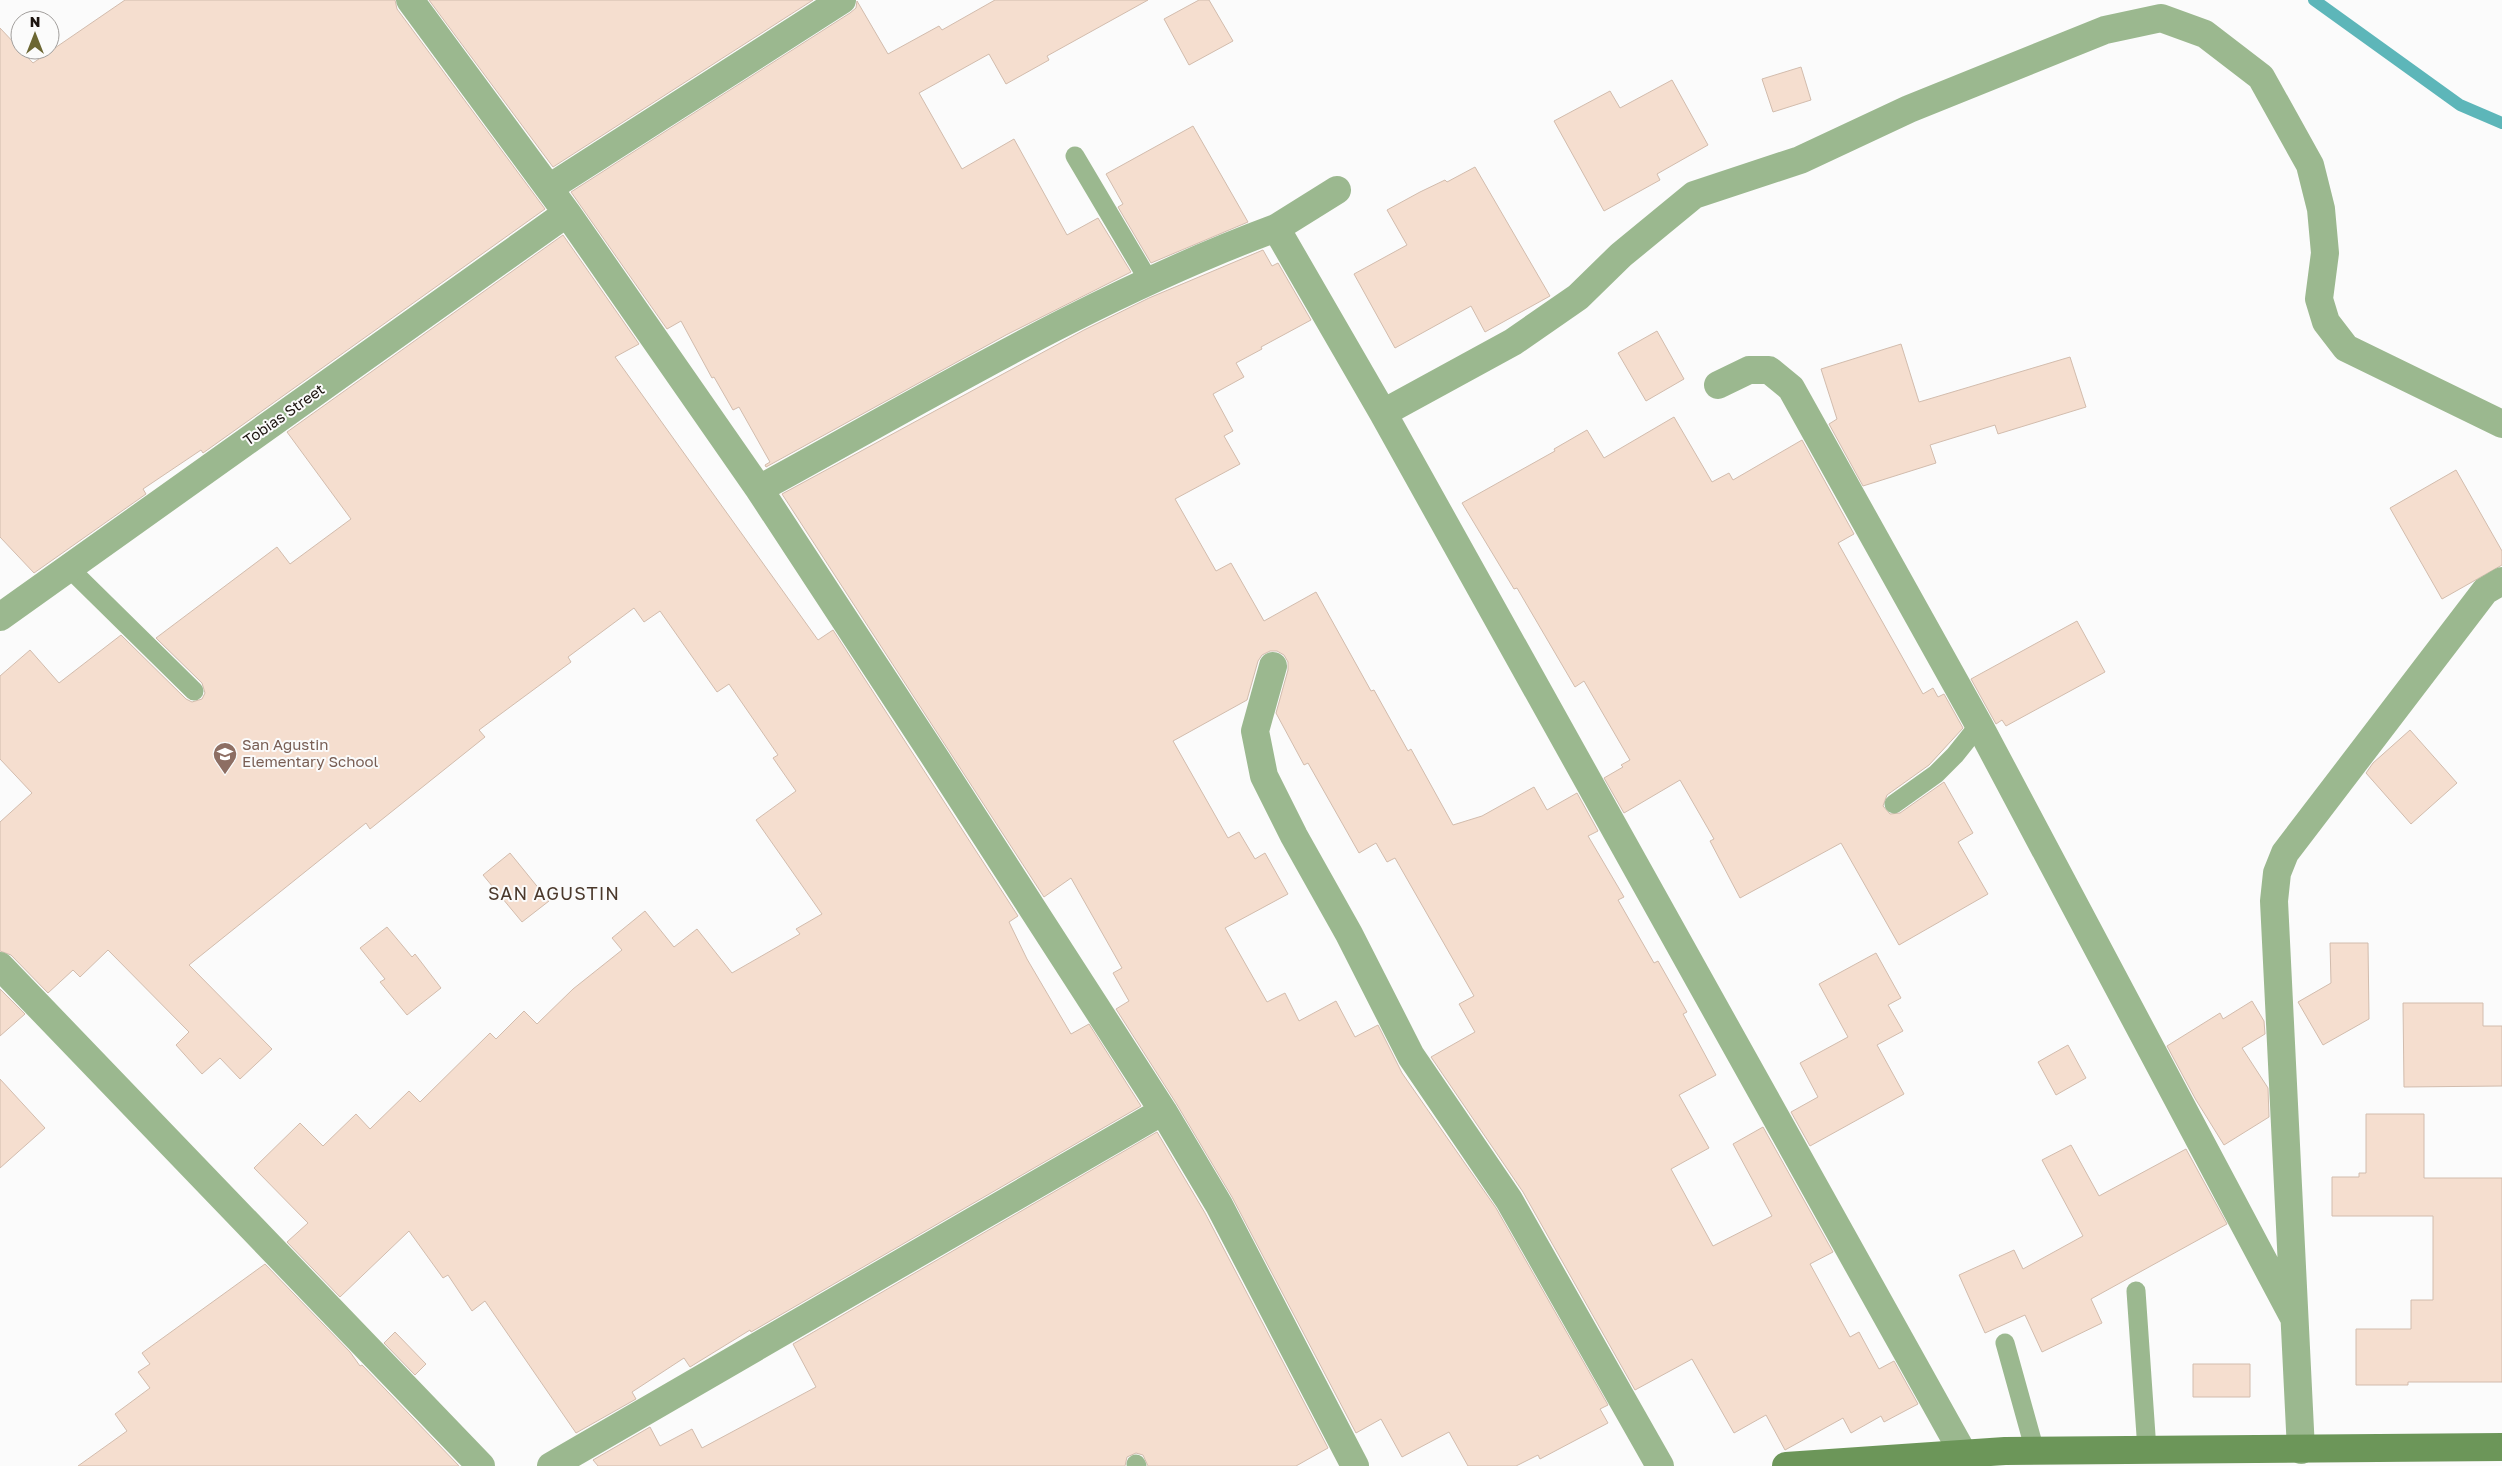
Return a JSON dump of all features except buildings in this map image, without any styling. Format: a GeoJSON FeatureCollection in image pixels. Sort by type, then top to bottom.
{"type":"FeatureCollection","features":[{"type":"Feature","properties":{"kind":"street"},"geometry":{"type":"LineString","coordinates":[[410,0],[567,213],[759,489],[1163,1111],[1219,1205],[1355,1466]]}},
{"type":"Feature","properties":{"kind":"street"},"geometry":{"type":"LineString","coordinates":[[549,188],[842,0]]}},
{"type":"Feature","properties":{"kind":"street"},"geometry":{"type":"LineString","coordinates":[[1383,412],[1513,342],[1578,297],[1622,255],[1694,195],[1800,160],[1909,109],[2104,30],[2161,18],[2206,34],[2261,77],[2310,165],[2321,209],[2325,253],[2319,299],[2326,322],[2346,348],[2502,424]]}},
{"type":"Feature","properties":{"kind":"street"},"geometry":{"type":"LineString","coordinates":[[759,489],[1049,331],[1149,280],[1276,228],[1337,190]]}},
{"type":"Feature","properties":{"kind":"street","name":"Tobias Street"},"geometry":{"type":"LineString","coordinates":[[0,617],[567,213]]}},
{"type":"Feature","properties":{"kind":"street"},"geometry":{"type":"LineString","coordinates":[[1276,228],[1383,412],[1963,1453]]}},
{"type":"Feature","properties":{"kind":"street"},"geometry":{"type":"LineString","coordinates":[[1718,385],[1749,370],[1769,370],[1791,388],[1978,725],[2294,1318]]}},
{"type":"Feature","properties":{"kind":"street"},"geometry":{"type":"LineString","coordinates":[[2301,1450],[2274,901],[2277,873],[2285,853],[2485,591],[2502,581]]}},
{"type":"Feature","properties":{"kind":"street"},"geometry":{"type":"LineString","coordinates":[[1273,666],[1255,731],[1264,776],[1294,836],[1349,934],[1412,1056],[1509,1200],[1660,1466]]}},
{"type":"Feature","properties":{"kind":"street"},"geometry":{"type":"LineString","coordinates":[[0,966],[480,1466]]}},
{"type":"Feature","properties":{"kind":"street"},"geometry":{"type":"LineString","coordinates":[[551,1466],[1163,1111]]}},
{"type":"Feature","properties":{"kind":"street"},"geometry":{"type":"LineString","coordinates":[[1786,1466],[1963,1453],[2007,1458],[2035,1451],[2146,1450],[2262,1457],[2301,1450],[2502,1448]]}},
{"type":"Feature","properties":{"kind":"lane"},"geometry":{"type":"LineString","coordinates":[[1075,156],[1149,280]]}},
{"type":"Feature","properties":{"kind":"lane"},"geometry":{"type":"LineString","coordinates":[[69,568],[194,691]]}},
{"type":"Feature","properties":{"kind":"lane"},"geometry":{"type":"LineString","coordinates":[[1894,804],[1936,774],[1956,755],[1978,725]]}},
{"type":"Feature","properties":{"kind":"lane"},"geometry":{"type":"LineString","coordinates":[[2136,1291],[2146,1450]]}},
{"type":"Feature","properties":{"kind":"lane"},"geometry":{"type":"LineString","coordinates":[[2005,1343],[2035,1451]]}},
{"type":"Feature","properties":{"kind":"waterway"},"geometry":{"type":"LineString","coordinates":[[2314,0],[2460,105],[2502,123]]}},
{"type":"Feature","properties":{"kind":"place","name":"San Agustin Elementary School"},"geometry":{"type":"Point","coordinates":[225,775]}},
{"type":"Feature","properties":{"kind":"district","name":"SAN AGUSTIN"},"geometry":{"type":"Point","coordinates":[554,894]}}]}
